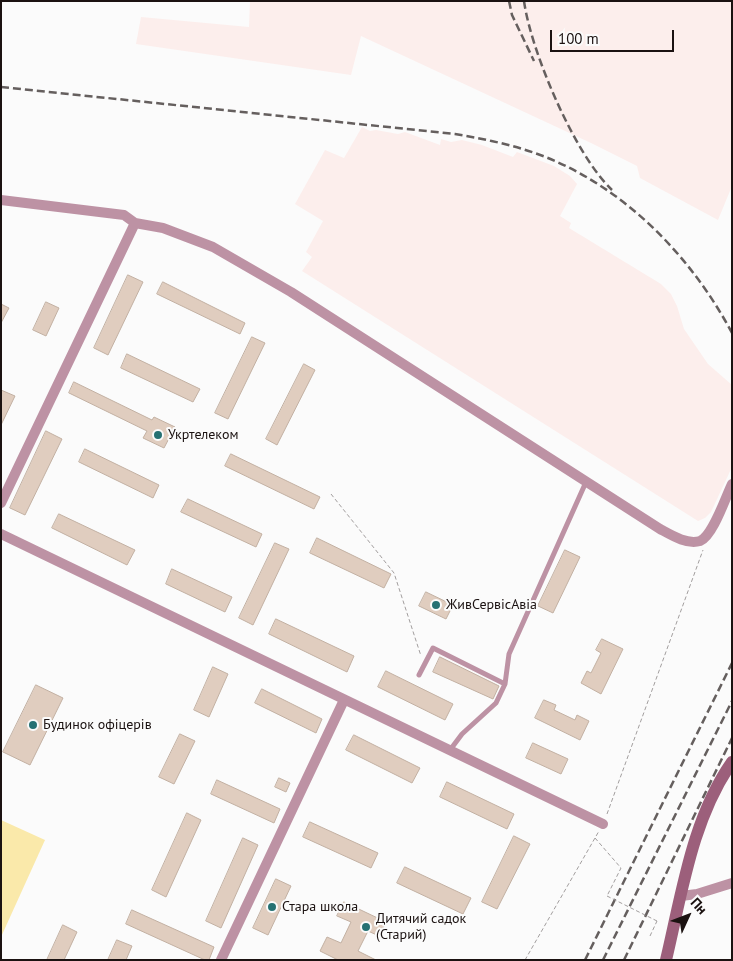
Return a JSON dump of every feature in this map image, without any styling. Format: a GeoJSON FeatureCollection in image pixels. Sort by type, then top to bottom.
{"type":"FeatureCollection","features":[{"type":"Feature","properties":{"kind":"street"},"geometry":{"type":"LineString","coordinates":[[1,200],[124,215],[135,223],[162,228],[213,247],[291,292],[660,530],[676,537],[691,541],[702,540],[710,533],[732,484]]}},
{"type":"Feature","properties":{"kind":"street"},"geometry":{"type":"LineString","coordinates":[[1,503],[135,223]]}},
{"type":"Feature","properties":{"kind":"street"},"geometry":{"type":"LineString","coordinates":[[1,534],[603,824]]}},
{"type":"Feature","properties":{"kind":"street"},"geometry":{"type":"LineString","coordinates":[[221,960],[344,700]]}},
{"type":"Feature","properties":{"kind":"street"},"geometry":{"type":"LineString","coordinates":[[666,960],[694,841],[701,821],[725,771],[732,762]]}},
{"type":"Feature","properties":{"kind":"street"},"geometry":{"type":"LineString","coordinates":[[681,896],[697,894],[732,883]]}},
{"type":"Feature","properties":{"kind":"lane"},"geometry":{"type":"LineString","coordinates":[[450,750],[462,734],[496,703],[505,684],[509,654],[586,482]]}},
{"type":"Feature","properties":{"kind":"lane"},"geometry":{"type":"LineString","coordinates":[[419,675],[434,648],[505,684]]}},
{"type":"Feature","properties":{"kind":"path"},"geometry":{"type":"LineString","coordinates":[[331,494],[394,573],[424,666]]}},
{"type":"Feature","properties":{"kind":"path"},"geometry":{"type":"LineString","coordinates":[[525,960],[603,824],[710,533]]}},
{"type":"Feature","properties":{"kind":"path"},"geometry":{"type":"LineString","coordinates":[[596,838],[621,868],[607,896],[657,921],[650,936]]}},
{"type":"Feature","properties":{"kind":"shaded area"},"geometry":{"type":"Polygon","coordinates":[[[250,1],[732,1],[732,186],[718,220],[640,178],[637,166],[361,36],[351,75],[136,44],[141,17],[249,27],[250,1]]]}},
{"type":"Feature","properties":{"kind":"shaded area"},"geometry":{"type":"Polygon","coordinates":[[[362,127],[370,131],[376,130],[398,134],[405,132],[440,145],[441,139],[451,142],[462,140],[482,145],[513,157],[517,152],[554,166],[570,176],[577,184],[560,216],[571,223],[569,228],[661,284],[671,294],[684,329],[708,364],[732,385],[732,467],[711,512],[705,518],[698,521],[302,271],[312,257],[306,252],[323,221],[295,204],[325,150],[344,158],[362,127]]]}},
{"type":"Feature","properties":{"kind":"shaded area"},"geometry":{"type":"Polygon","coordinates":[[[1,820],[45,840],[1,937],[1,820]]]}},
{"type":"Feature","properties":{"kind":"building"},"geometry":{"type":"Polygon","coordinates":[[[128,275],[143,282],[108,355],[94,348],[128,275]]]}},
{"type":"Feature","properties":{"kind":"building"},"geometry":{"type":"Polygon","coordinates":[[[163,282],[245,323],[240,334],[157,294],[163,282]]]}},
{"type":"Feature","properties":{"kind":"building"},"geometry":{"type":"Polygon","coordinates":[[[46,302],[59,308],[46,336],[33,330],[46,302]]]}},
{"type":"Feature","properties":{"kind":"building"},"geometry":{"type":"Polygon","coordinates":[[[1,304],[9,308],[1,323],[1,304]]]}},
{"type":"Feature","properties":{"kind":"building"},"geometry":{"type":"Polygon","coordinates":[[[252,337],[265,343],[228,419],[215,413],[252,337]]]}},
{"type":"Feature","properties":{"kind":"building"},"geometry":{"type":"Polygon","coordinates":[[[127,354],[200,389],[193,402],[121,368],[127,354]]]}},
{"type":"Feature","properties":{"kind":"building"},"geometry":{"type":"Polygon","coordinates":[[[304,364],[315,370],[277,445],[266,439],[304,364]]]}},
{"type":"Feature","properties":{"kind":"building"},"geometry":{"type":"Polygon","coordinates":[[[74,382],[152,420],[154,417],[175,427],[164,448],[143,438],[147,431],[69,393],[74,382]]]}},
{"type":"Feature","properties":{"kind":"building"},"geometry":{"type":"Polygon","coordinates":[[[1,390],[15,396],[1,425],[1,390]]]}},
{"type":"Feature","properties":{"kind":"building"},"geometry":{"type":"Polygon","coordinates":[[[46,431],[62,439],[25,515],[10,508],[46,431]]]}},
{"type":"Feature","properties":{"kind":"building"},"geometry":{"type":"Polygon","coordinates":[[[85,449],[159,485],[153,498],[79,462],[85,449]]]}},
{"type":"Feature","properties":{"kind":"building"},"geometry":{"type":"Polygon","coordinates":[[[231,454],[320,497],[314,509],[225,466],[231,454]]]}},
{"type":"Feature","properties":{"kind":"building"},"geometry":{"type":"Polygon","coordinates":[[[188,499],[262,534],[256,547],[181,512],[188,499]]]}},
{"type":"Feature","properties":{"kind":"building"},"geometry":{"type":"Polygon","coordinates":[[[59,514],[135,550],[127,565],[52,528],[59,514]]]}},
{"type":"Feature","properties":{"kind":"building"},"geometry":{"type":"Polygon","coordinates":[[[317,538],[391,574],[384,588],[310,553],[317,538]]]}},
{"type":"Feature","properties":{"kind":"building"},"geometry":{"type":"Polygon","coordinates":[[[275,543],[289,549],[253,625],[239,618],[275,543]]]}},
{"type":"Feature","properties":{"kind":"building"},"geometry":{"type":"Polygon","coordinates":[[[565,550],[580,557],[553,613],[538,606],[565,550]]]}},
{"type":"Feature","properties":{"kind":"building"},"geometry":{"type":"Polygon","coordinates":[[[172,569],[232,597],[225,612],[166,584],[172,569]]]}},
{"type":"Feature","properties":{"kind":"building","name":"ЖивСервісАвіа"},"geometry":{"type":"Polygon","coordinates":[[[426,592],[453,605],[446,619],[419,606],[426,592]]]}},
{"type":"Feature","properties":{"kind":"building"},"geometry":{"type":"Polygon","coordinates":[[[276,619],[354,656],[347,672],[269,634],[276,619]]]}},
{"type":"Feature","properties":{"kind":"building"},"geometry":{"type":"Polygon","coordinates":[[[602,639],[623,649],[601,694],[581,683],[587,671],[591,673],[601,653],[596,650],[602,639]]]}},
{"type":"Feature","properties":{"kind":"building"},"geometry":{"type":"Polygon","coordinates":[[[440,657],[499,686],[493,699],[433,672],[440,657]]]}},
{"type":"Feature","properties":{"kind":"building"},"geometry":{"type":"Polygon","coordinates":[[[213,667],[228,674],[209,717],[194,710],[213,667]]]}},
{"type":"Feature","properties":{"kind":"building"},"geometry":{"type":"Polygon","coordinates":[[[386,671],[453,704],[445,720],[378,687],[386,671]]]}},
{"type":"Feature","properties":{"kind":"building","name":"Будинок офіцерів"},"geometry":{"type":"Polygon","coordinates":[[[36,685],[63,698],[30,765],[3,752],[36,685]]]}},
{"type":"Feature","properties":{"kind":"building"},"geometry":{"type":"Polygon","coordinates":[[[262,689],[322,719],[316,733],[255,703],[262,689]]]}},
{"type":"Feature","properties":{"kind":"building"},"geometry":{"type":"Polygon","coordinates":[[[544,700],[556,705],[554,710],[575,720],[577,715],[589,721],[580,740],[535,718],[544,700]]]}},
{"type":"Feature","properties":{"kind":"building"},"geometry":{"type":"Polygon","coordinates":[[[180,734],[195,741],[174,784],[159,777],[180,734]]]}},
{"type":"Feature","properties":{"kind":"building"},"geometry":{"type":"Polygon","coordinates":[[[354,735],[420,768],[412,783],[346,750],[354,735]]]}},
{"type":"Feature","properties":{"kind":"building"},"geometry":{"type":"Polygon","coordinates":[[[533,743],[568,759],[561,774],[526,758],[533,743]]]}},
{"type":"Feature","properties":{"kind":"building"},"geometry":{"type":"Polygon","coordinates":[[[279,778],[290,783],[286,792],[275,787],[279,778]]]}},
{"type":"Feature","properties":{"kind":"building"},"geometry":{"type":"Polygon","coordinates":[[[217,780],[280,809],[274,823],[211,794],[217,780]]]}},
{"type":"Feature","properties":{"kind":"building"},"geometry":{"type":"Polygon","coordinates":[[[447,782],[514,814],[507,829],[440,797],[447,782]]]}},
{"type":"Feature","properties":{"kind":"building"},"geometry":{"type":"Polygon","coordinates":[[[187,813],[201,820],[166,897],[152,890],[187,813]]]}},
{"type":"Feature","properties":{"kind":"building"},"geometry":{"type":"Polygon","coordinates":[[[310,822],[378,853],[371,868],[303,837],[310,822]]]}},
{"type":"Feature","properties":{"kind":"building"},"geometry":{"type":"Polygon","coordinates":[[[514,836],[530,844],[497,909],[482,902],[514,836]]]}},
{"type":"Feature","properties":{"kind":"building"},"geometry":{"type":"Polygon","coordinates":[[[243,838],[258,845],[221,928],[206,921],[243,838]]]}},
{"type":"Feature","properties":{"kind":"building"},"geometry":{"type":"Polygon","coordinates":[[[405,867],[471,898],[463,914],[397,883],[405,867]]]}},
{"type":"Feature","properties":{"kind":"building","name":"Стара школа"},"geometry":{"type":"Polygon","coordinates":[[[276,879],[291,886],[268,935],[253,928],[276,879]]]}},
{"type":"Feature","properties":{"kind":"building","name":"Дитячий садок (Старий)"},"geometry":{"type":"Polygon","coordinates":[[[344,902],[386,922],[379,936],[368,931],[358,951],[376,960],[338,960],[320,951],[327,937],[341,943],[351,922],[337,916],[344,902]]]}},
{"type":"Feature","properties":{"kind":"building"},"geometry":{"type":"Polygon","coordinates":[[[132,910],[214,947],[209,960],[205,960],[126,924],[132,910]]]}},
{"type":"Feature","properties":{"kind":"building"},"geometry":{"type":"Polygon","coordinates":[[[63,925],[77,932],[64,960],[47,960],[63,925]]]}},
{"type":"Feature","properties":{"kind":"building"},"geometry":{"type":"Polygon","coordinates":[[[117,940],[132,946],[126,960],[108,960],[117,940]]]}},
{"type":"Feature","properties":{"kind":"railway"},"geometry":{"type":"LineString","coordinates":[[509,1],[512,15],[534,61]]}},
{"type":"Feature","properties":{"kind":"railway"},"geometry":{"type":"LineString","coordinates":[[524,1],[536,47],[557,102],[584,153],[598,174],[612,190]]}},
{"type":"Feature","properties":{"kind":"railway"},"geometry":{"type":"LineString","coordinates":[[1,87],[455,134],[532,152],[573,170],[601,186],[653,228],[697,277],[732,333]]}},
{"type":"Feature","properties":{"kind":"railway"},"geometry":{"type":"LineString","coordinates":[[585,960],[732,663]]}},
{"type":"Feature","properties":{"kind":"railway"},"geometry":{"type":"LineString","coordinates":[[603,960],[732,701]]}},
{"type":"Feature","properties":{"kind":"railway"},"geometry":{"type":"LineString","coordinates":[[624,960],[732,738]]}},
{"type":"Feature","properties":{"kind":"place","name":"Укртелеком"},"geometry":{"type":"Point","coordinates":[158,435]}},
{"type":"Feature","properties":{"kind":"place","name":"ЖивСервісАвіа"},"geometry":{"type":"Point","coordinates":[436,605]}},
{"type":"Feature","properties":{"kind":"place","name":"Будинок офіцерів"},"geometry":{"type":"Point","coordinates":[33,725]}},
{"type":"Feature","properties":{"kind":"place","name":"Стара школа"},"geometry":{"type":"Point","coordinates":[272,907]}},
{"type":"Feature","properties":{"kind":"place","name":"Дитячий садок (Старий)"},"geometry":{"type":"Point","coordinates":[366,927]}}]}
